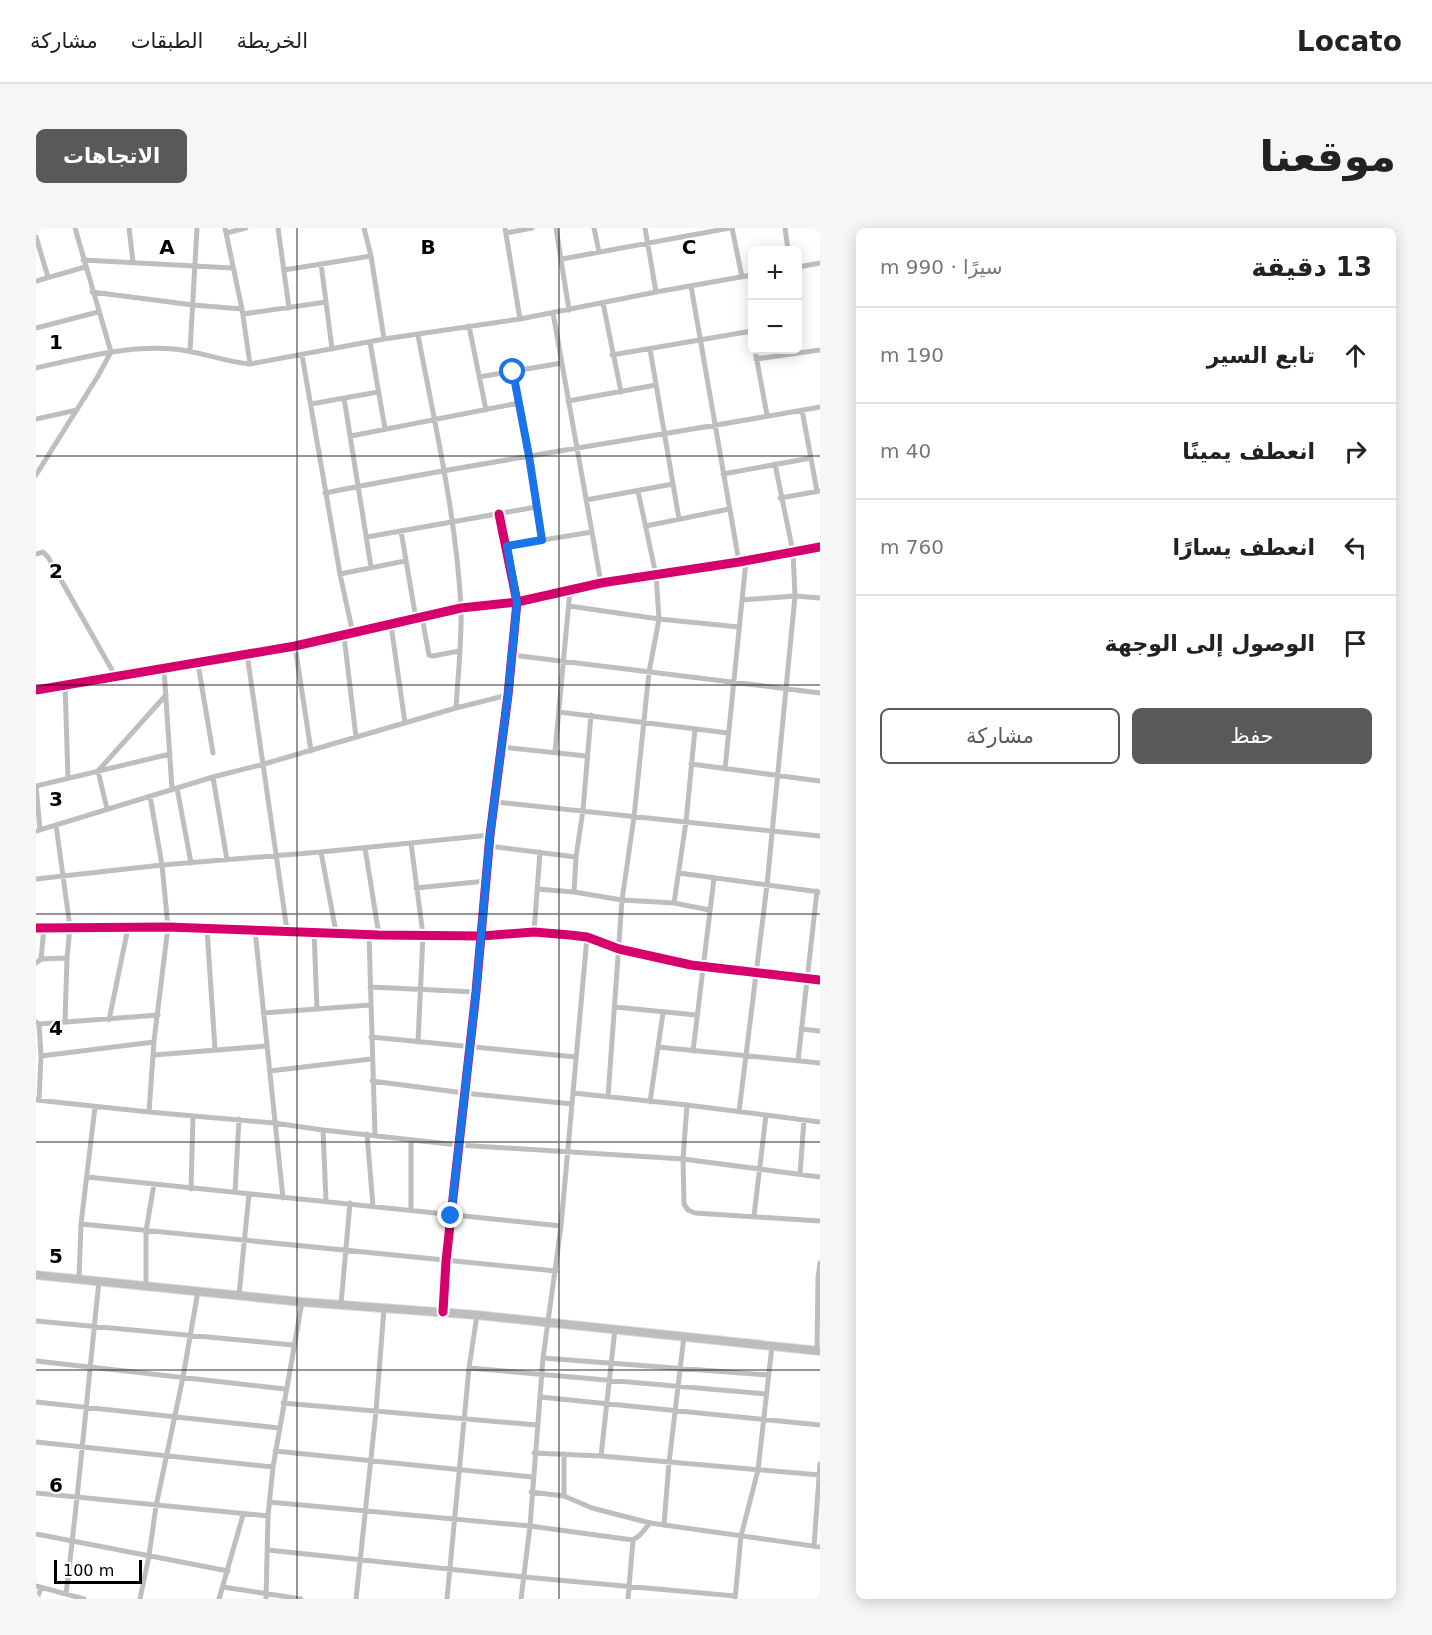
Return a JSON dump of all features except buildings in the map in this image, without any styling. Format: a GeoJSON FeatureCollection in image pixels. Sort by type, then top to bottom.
{"type":"FeatureCollection","features":[{"type":"Feature","properties":{"kind":"highway"},"geometry":{"type":"LineString","coordinates":[[36,1275],[302,1302],[477,1315],[818,1351]]}},
{"type":"Feature","properties":{"kind":"street"},"geometry":{"type":"LineString","coordinates":[[36,475],[111,352],[75,228]]}},
{"type":"Feature","properties":{"kind":"street"},"geometry":{"type":"LineString","coordinates":[[129,228],[133,262]]}},
{"type":"Feature","properties":{"kind":"street"},"geometry":{"type":"LineString","coordinates":[[190,351],[197,228]]}},
{"type":"Feature","properties":{"kind":"street"},"geometry":{"type":"LineString","coordinates":[[246,228],[225,230],[250,364]]}},
{"type":"Feature","properties":{"kind":"street"},"geometry":{"type":"LineString","coordinates":[[278,228],[289,308]]}},
{"type":"Feature","properties":{"kind":"street"},"geometry":{"type":"LineString","coordinates":[[364,228],[371,256],[384,339]]}},
{"type":"Feature","properties":{"kind":"street"},"geometry":{"type":"LineString","coordinates":[[520,319],[506,230],[532,228]]}},
{"type":"Feature","properties":{"kind":"street"},"geometry":{"type":"LineString","coordinates":[[556,228],[569,310]]}},
{"type":"Feature","properties":{"kind":"street"},"geometry":{"type":"LineString","coordinates":[[594,228],[599,252]]}},
{"type":"Feature","properties":{"kind":"street"},"geometry":{"type":"LineString","coordinates":[[645,228],[656,292]]}},
{"type":"Feature","properties":{"kind":"street"},"geometry":{"type":"LineString","coordinates":[[562,259],[648,244],[697,231],[731,228],[742,277]]}},
{"type":"Feature","properties":{"kind":"street"},"geometry":{"type":"LineString","coordinates":[[785,228],[787,246]]}},
{"type":"Feature","properties":{"kind":"street"},"geometry":{"type":"LineString","coordinates":[[36,237],[48,277]]}},
{"type":"Feature","properties":{"kind":"street"},"geometry":{"type":"LineString","coordinates":[[284,270],[371,256]]}},
{"type":"Feature","properties":{"kind":"street"},"geometry":{"type":"LineString","coordinates":[[83,260],[232,268]]}},
{"type":"Feature","properties":{"kind":"street"},"geometry":{"type":"LineString","coordinates":[[802,266],[820,263]]}},
{"type":"Feature","properties":{"kind":"street"},"geometry":{"type":"LineString","coordinates":[[321,264],[332,349]]}},
{"type":"Feature","properties":{"kind":"street"},"geometry":{"type":"LineString","coordinates":[[36,281],[85,267]]}},
{"type":"Feature","properties":{"kind":"street"},"geometry":{"type":"LineString","coordinates":[[36,369],[111,352],[157,348],[190,351],[234,363],[250,364],[384,339],[520,319],[748,276]]}},
{"type":"Feature","properties":{"kind":"street"},"geometry":{"type":"LineString","coordinates":[[691,286],[739,562]]}},
{"type":"Feature","properties":{"kind":"street"},"geometry":{"type":"LineString","coordinates":[[92,292],[242,312],[326,302]]}},
{"type":"Feature","properties":{"kind":"street"},"geometry":{"type":"LineString","coordinates":[[603,303],[621,392]]}},
{"type":"Feature","properties":{"kind":"street"},"geometry":{"type":"LineString","coordinates":[[36,328],[98,312]]}},
{"type":"Feature","properties":{"kind":"street"},"geometry":{"type":"LineString","coordinates":[[553,313],[601,583]]}},
{"type":"Feature","properties":{"kind":"street"},"geometry":{"type":"LineString","coordinates":[[469,326],[486,410]]}},
{"type":"Feature","properties":{"kind":"street"},"geometry":{"type":"LineString","coordinates":[[612,355],[748,333]]}},
{"type":"Feature","properties":{"kind":"street"},"geometry":{"type":"LineString","coordinates":[[418,335],[446,470],[461,608],[456,708]]}},
{"type":"Feature","properties":{"kind":"street"},"geometry":{"type":"LineString","coordinates":[[370,342],[385,429]]}},
{"type":"Feature","properties":{"kind":"street"},"geometry":{"type":"LineString","coordinates":[[650,349],[679,519]]}},
{"type":"Feature","properties":{"kind":"street"},"geometry":{"type":"LineString","coordinates":[[802,351],[820,350]]}},
{"type":"Feature","properties":{"kind":"street"},"geometry":{"type":"LineString","coordinates":[[755,354],[767,415]]}},
{"type":"Feature","properties":{"kind":"street"},"geometry":{"type":"LineString","coordinates":[[756,359],[778,354]]}},
{"type":"Feature","properties":{"kind":"street"},"geometry":{"type":"LineString","coordinates":[[302,355],[339,574],[353,634]]}},
{"type":"Feature","properties":{"kind":"street"},"geometry":{"type":"LineString","coordinates":[[479,377],[562,363]]}},
{"type":"Feature","properties":{"kind":"street"},"geometry":{"type":"LineString","coordinates":[[513,372],[542,540]]}},
{"type":"Feature","properties":{"kind":"street"},"geometry":{"type":"LineString","coordinates":[[568,401],[656,385]]}},
{"type":"Feature","properties":{"kind":"street"},"geometry":{"type":"LineString","coordinates":[[311,404],[378,392]]}},
{"type":"Feature","properties":{"kind":"street"},"geometry":{"type":"LineString","coordinates":[[344,398],[371,567]]}},
{"type":"Feature","properties":{"kind":"street"},"geometry":{"type":"LineString","coordinates":[[351,436],[519,403]]}},
{"type":"Feature","properties":{"kind":"street"},"geometry":{"type":"LineString","coordinates":[[325,493],[820,406]]}},
{"type":"Feature","properties":{"kind":"street"},"geometry":{"type":"LineString","coordinates":[[36,419],[77,410]]}},
{"type":"Feature","properties":{"kind":"street"},"geometry":{"type":"LineString","coordinates":[[780,498],[818,491],[802,410]]}},
{"type":"Feature","properties":{"kind":"street"},"geometry":{"type":"LineString","coordinates":[[723,474],[811,458]]}},
{"type":"Feature","properties":{"kind":"street"},"geometry":{"type":"LineString","coordinates":[[739,1112],[767,885],[795,596],[793,552],[780,498],[775,464]]}},
{"type":"Feature","properties":{"kind":"street"},"geometry":{"type":"LineString","coordinates":[[586,500],[673,484]]}},
{"type":"Feature","properties":{"kind":"street"},"geometry":{"type":"LineString","coordinates":[[608,1097],[622,900],[634,817],[649,672],[659,619],[656,575],[638,491]]}},
{"type":"Feature","properties":{"kind":"street"},"geometry":{"type":"LineString","coordinates":[[367,537],[536,507]]}},
{"type":"Feature","properties":{"kind":"street"},"geometry":{"type":"LineString","coordinates":[[646,526],[729,509]]}},
{"type":"Feature","properties":{"kind":"street"},"geometry":{"type":"LineString","coordinates":[[443,1312],[446,1261],[482,936],[490,835],[517,602],[499,514]]}},
{"type":"Feature","properties":{"kind":"street"},"geometry":{"type":"LineString","coordinates":[[401,531],[405,561],[429,655],[459,651]]}},
{"type":"Feature","properties":{"kind":"street"},"geometry":{"type":"LineString","coordinates":[[507,546],[592,532]]}},
{"type":"Feature","properties":{"kind":"street"},"geometry":{"type":"LineString","coordinates":[[36,690],[295,646],[461,608],[517,602],[601,583],[746,561],[820,547]]}},
{"type":"Feature","properties":{"kind":"street"},"geometry":{"type":"LineString","coordinates":[[36,554],[43,552],[48,557],[116,677]]}},
{"type":"Feature","properties":{"kind":"street"},"geometry":{"type":"LineString","coordinates":[[339,574],[405,561]]}},
{"type":"Feature","properties":{"kind":"street"},"geometry":{"type":"LineString","coordinates":[[725,769],[746,561]]}},
{"type":"Feature","properties":{"kind":"street"},"geometry":{"type":"LineString","coordinates":[[555,752],[570,590]]}},
{"type":"Feature","properties":{"kind":"street"},"geometry":{"type":"LineString","coordinates":[[742,600],[795,596],[820,598]]}},
{"type":"Feature","properties":{"kind":"street"},"geometry":{"type":"LineString","coordinates":[[569,606],[659,619],[739,627]]}},
{"type":"Feature","properties":{"kind":"street"},"geometry":{"type":"LineString","coordinates":[[391,625],[405,723]]}},
{"type":"Feature","properties":{"kind":"street"},"geometry":{"type":"LineString","coordinates":[[344,636],[356,737]]}},
{"type":"Feature","properties":{"kind":"street"},"geometry":{"type":"LineString","coordinates":[[295,646],[311,751]]}},
{"type":"Feature","properties":{"kind":"street"},"geometry":{"type":"LineString","coordinates":[[247,654],[287,930]]}},
{"type":"Feature","properties":{"kind":"street"},"geometry":{"type":"LineString","coordinates":[[512,655],[820,693]]}},
{"type":"Feature","properties":{"kind":"street"},"geometry":{"type":"LineString","coordinates":[[198,664],[213,753]]}},
{"type":"Feature","properties":{"kind":"street"},"geometry":{"type":"LineString","coordinates":[[164,669],[170,754],[191,863]]}},
{"type":"Feature","properties":{"kind":"street"},"geometry":{"type":"LineString","coordinates":[[65,685],[68,777]]}},
{"type":"Feature","properties":{"kind":"street"},"geometry":{"type":"LineString","coordinates":[[98,771],[166,695]]}},
{"type":"Feature","properties":{"kind":"street"},"geometry":{"type":"LineString","coordinates":[[170,754],[36,786],[38,831],[213,777],[508,695]]}},
{"type":"Feature","properties":{"kind":"street"},"geometry":{"type":"LineString","coordinates":[[559,712],[728,733]]}},
{"type":"Feature","properties":{"kind":"street"},"geometry":{"type":"LineString","coordinates":[[574,892],[591,715]]}},
{"type":"Feature","properties":{"kind":"street"},"geometry":{"type":"LineString","coordinates":[[674,903],[686,822],[695,729]]}},
{"type":"Feature","properties":{"kind":"street"},"geometry":{"type":"LineString","coordinates":[[501,747],[586,756]]}},
{"type":"Feature","properties":{"kind":"street"},"geometry":{"type":"LineString","coordinates":[[691,764],[820,781]]}},
{"type":"Feature","properties":{"kind":"street"},"geometry":{"type":"LineString","coordinates":[[98,771],[107,809]]}},
{"type":"Feature","properties":{"kind":"street"},"geometry":{"type":"LineString","coordinates":[[213,777],[227,860]]}},
{"type":"Feature","properties":{"kind":"street"},"geometry":{"type":"LineString","coordinates":[[149,1112],[154,1042],[168,927],[162,865],[150,796]]}},
{"type":"Feature","properties":{"kind":"street"},"geometry":{"type":"LineString","coordinates":[[495,802],[820,836]]}},
{"type":"Feature","properties":{"kind":"street"},"geometry":{"type":"LineString","coordinates":[[56,825],[70,927],[66,1022]]}},
{"type":"Feature","properties":{"kind":"street"},"geometry":{"type":"LineString","coordinates":[[36,879],[490,835]]}},
{"type":"Feature","properties":{"kind":"street"},"geometry":{"type":"LineString","coordinates":[[411,843],[423,935],[418,1042]]}},
{"type":"Feature","properties":{"kind":"street"},"geometry":{"type":"LineString","coordinates":[[489,846],[576,857]]}},
{"type":"Feature","properties":{"kind":"street"},"geometry":{"type":"LineString","coordinates":[[365,848],[379,935]]}},
{"type":"Feature","properties":{"kind":"street"},"geometry":{"type":"LineString","coordinates":[[321,852],[336,932]]}},
{"type":"Feature","properties":{"kind":"street"},"geometry":{"type":"LineString","coordinates":[[534,932],[540,852]]}},
{"type":"Feature","properties":{"kind":"street"},"geometry":{"type":"LineString","coordinates":[[679,873],[819,891],[817,927],[806,978],[798,1061]]}},
{"type":"Feature","properties":{"kind":"street"},"geometry":{"type":"LineString","coordinates":[[693,1051],[714,878]]}},
{"type":"Feature","properties":{"kind":"street"},"geometry":{"type":"LineString","coordinates":[[417,888],[486,881]]}},
{"type":"Feature","properties":{"kind":"street"},"geometry":{"type":"LineString","coordinates":[[537,889],[622,900],[674,903],[710,910]]}},
{"type":"Feature","properties":{"kind":"street"},"geometry":{"type":"LineString","coordinates":[[36,928],[168,927],[314,931],[369,935],[482,936],[534,932],[587,937],[619,949],[704,966],[820,980]]}},
{"type":"Feature","properties":{"kind":"street"},"geometry":{"type":"LineString","coordinates":[[44,928],[39,961],[67,958]]}},
{"type":"Feature","properties":{"kind":"street"},"geometry":{"type":"LineString","coordinates":[[110,1020],[128,928]]}},
{"type":"Feature","properties":{"kind":"street"},"geometry":{"type":"LineString","coordinates":[[207,929],[214,1049]]}},
{"type":"Feature","properties":{"kind":"street"},"geometry":{"type":"LineString","coordinates":[[255,930],[283,1198]]}},
{"type":"Feature","properties":{"kind":"street"},"geometry":{"type":"LineString","coordinates":[[314,931],[317,1009]]}},
{"type":"Feature","properties":{"kind":"street"},"geometry":{"type":"LineString","coordinates":[[369,935],[375,1135]]}},
{"type":"Feature","properties":{"kind":"street"},"geometry":{"type":"LineString","coordinates":[[521,1599],[530,1526],[543,1358],[561,1226],[587,937]]}},
{"type":"Feature","properties":{"kind":"street"},"geometry":{"type":"LineString","coordinates":[[370,987],[476,992]]}},
{"type":"Feature","properties":{"kind":"street"},"geometry":{"type":"LineString","coordinates":[[262,1013],[370,1005]]}},
{"type":"Feature","properties":{"kind":"street"},"geometry":{"type":"LineString","coordinates":[[615,1007],[696,1015]]}},
{"type":"Feature","properties":{"kind":"street"},"geometry":{"type":"LineString","coordinates":[[650,1102],[663,1012]]}},
{"type":"Feature","properties":{"kind":"street"},"geometry":{"type":"LineString","coordinates":[[158,1015],[38,1023],[41,1056],[37,1100],[274,1122],[323,1130],[458,1145],[683,1159],[820,1177]]}},
{"type":"Feature","properties":{"kind":"street"},"geometry":{"type":"LineString","coordinates":[[801,1029],[820,1031]]}},
{"type":"Feature","properties":{"kind":"street"},"geometry":{"type":"LineString","coordinates":[[371,1037],[576,1057]]}},
{"type":"Feature","properties":{"kind":"street"},"geometry":{"type":"LineString","coordinates":[[41,1056],[154,1042]]}},
{"type":"Feature","properties":{"kind":"street"},"geometry":{"type":"LineString","coordinates":[[154,1055],[267,1047]]}},
{"type":"Feature","properties":{"kind":"street"},"geometry":{"type":"LineString","coordinates":[[658,1047],[820,1063]]}},
{"type":"Feature","properties":{"kind":"street"},"geometry":{"type":"LineString","coordinates":[[270,1071],[371,1059]]}},
{"type":"Feature","properties":{"kind":"street"},"geometry":{"type":"LineString","coordinates":[[372,1082],[572,1104]]}},
{"type":"Feature","properties":{"kind":"street"},"geometry":{"type":"LineString","coordinates":[[573,1093],[820,1122]]}},
{"type":"Feature","properties":{"kind":"street"},"geometry":{"type":"LineString","coordinates":[[687,1105],[683,1159],[684,1204],[688,1210],[695,1213],[820,1221]]}},
{"type":"Feature","properties":{"kind":"street"},"geometry":{"type":"LineString","coordinates":[[79,1279],[81,1224],[95,1107]]}},
{"type":"Feature","properties":{"kind":"street"},"geometry":{"type":"LineString","coordinates":[[754,1216],[766,1115]]}},
{"type":"Feature","properties":{"kind":"street"},"geometry":{"type":"LineString","coordinates":[[191,1189],[193,1116]]}},
{"type":"Feature","properties":{"kind":"street"},"geometry":{"type":"LineString","coordinates":[[235,1192],[239,1119]]}},
{"type":"Feature","properties":{"kind":"street"},"geometry":{"type":"LineString","coordinates":[[800,1174],[804,1120]]}},
{"type":"Feature","properties":{"kind":"street"},"geometry":{"type":"LineString","coordinates":[[323,1130],[326,1201]]}},
{"type":"Feature","properties":{"kind":"street"},"geometry":{"type":"LineString","coordinates":[[366,1134],[373,1206]]}},
{"type":"Feature","properties":{"kind":"street"},"geometry":{"type":"LineString","coordinates":[[411,1140],[411,1210]]}},
{"type":"Feature","properties":{"kind":"street"},"geometry":{"type":"LineString","coordinates":[[87,1177],[561,1226]]}},
{"type":"Feature","properties":{"kind":"street"},"geometry":{"type":"LineString","coordinates":[[146,1285],[146,1231],[154,1184]]}},
{"type":"Feature","properties":{"kind":"street"},"geometry":{"type":"LineString","coordinates":[[239,1295],[249,1194]]}},
{"type":"Feature","properties":{"kind":"street"},"geometry":{"type":"LineString","coordinates":[[341,1304],[350,1203]]}},
{"type":"Feature","properties":{"kind":"street"},"geometry":{"type":"LineString","coordinates":[[81,1224],[556,1271]]}},
{"type":"Feature","properties":{"kind":"street"},"geometry":{"type":"LineString","coordinates":[[818,1351],[820,1263]]}},
{"type":"Feature","properties":{"kind":"street"},"geometry":{"type":"LineString","coordinates":[[66,1594],[99,1281]]}},
{"type":"Feature","properties":{"kind":"street"},"geometry":{"type":"LineString","coordinates":[[140,1599],[198,1291]]}},
{"type":"Feature","properties":{"kind":"street"},"geometry":{"type":"LineString","coordinates":[[267,1597],[268,1516],[273,1467],[302,1302]]}},
{"type":"Feature","properties":{"kind":"street"},"geometry":{"type":"LineString","coordinates":[[356,1599],[376,1412],[384,1308]]}},
{"type":"Feature","properties":{"kind":"street"},"geometry":{"type":"LineString","coordinates":[[447,1599],[469,1368],[477,1315]]}},
{"type":"Feature","properties":{"kind":"street"},"geometry":{"type":"LineString","coordinates":[[36,1321],[293,1345]]}},
{"type":"Feature","properties":{"kind":"street"},"geometry":{"type":"LineString","coordinates":[[601,1456],[615,1329]]}},
{"type":"Feature","properties":{"kind":"street"},"geometry":{"type":"LineString","coordinates":[[664,1524],[684,1336]]}},
{"type":"Feature","properties":{"kind":"street"},"geometry":{"type":"LineString","coordinates":[[268,1550],[735,1598],[741,1536],[758,1470],[772,1347]]}},
{"type":"Feature","properties":{"kind":"street"},"geometry":{"type":"LineString","coordinates":[[543,1358],[768,1375]]}},
{"type":"Feature","properties":{"kind":"street"},"geometry":{"type":"LineString","coordinates":[[36,1361],[285,1389]]}},
{"type":"Feature","properties":{"kind":"street"},"geometry":{"type":"LineString","coordinates":[[469,1368],[766,1394]]}},
{"type":"Feature","properties":{"kind":"street"},"geometry":{"type":"LineString","coordinates":[[540,1397],[820,1425]]}},
{"type":"Feature","properties":{"kind":"street"},"geometry":{"type":"LineString","coordinates":[[36,1402],[279,1428]]}},
{"type":"Feature","properties":{"kind":"street"},"geometry":{"type":"LineString","coordinates":[[283,1403],[537,1425]]}},
{"type":"Feature","properties":{"kind":"street"},"geometry":{"type":"LineString","coordinates":[[36,1442],[273,1467]]}},
{"type":"Feature","properties":{"kind":"street"},"geometry":{"type":"LineString","coordinates":[[275,1451],[532,1478]]}},
{"type":"Feature","properties":{"kind":"street"},"geometry":{"type":"LineString","coordinates":[[534,1453],[601,1456],[820,1475]]}},
{"type":"Feature","properties":{"kind":"street"},"geometry":{"type":"LineString","coordinates":[[564,1454],[564,1496]]}},
{"type":"Feature","properties":{"kind":"street"},"geometry":{"type":"LineString","coordinates":[[531,1492],[564,1496],[592,1508],[650,1523],[817,1546],[820,1464]]}},
{"type":"Feature","properties":{"kind":"street"},"geometry":{"type":"LineString","coordinates":[[36,1493],[268,1516]]}},
{"type":"Feature","properties":{"kind":"street"},"geometry":{"type":"LineString","coordinates":[[269,1502],[455,1521],[530,1526],[633,1540],[650,1523]]}},
{"type":"Feature","properties":{"kind":"street"},"geometry":{"type":"LineString","coordinates":[[219,1599],[243,1515]]}},
{"type":"Feature","properties":{"kind":"street"},"geometry":{"type":"LineString","coordinates":[[36,1534],[228,1571]]}},
{"type":"Feature","properties":{"kind":"street"},"geometry":{"type":"LineString","coordinates":[[628,1599],[633,1540]]}},
{"type":"Feature","properties":{"kind":"street"},"geometry":{"type":"LineString","coordinates":[[37,1599],[38,1587],[84,1599]]}},
{"type":"Feature","properties":{"kind":"street"},"geometry":{"type":"LineString","coordinates":[[223,1587],[267,1597],[301,1599]]}},
{"type":"Feature","properties":{"kind":"cycle path"},"geometry":{"type":"LineString","coordinates":[[443,1312],[446,1261],[476,992],[490,835],[517,602],[499,514]]}},
{"type":"Feature","properties":{"kind":"cycle path"},"geometry":{"type":"LineString","coordinates":[[36,690],[295,646],[461,608],[517,602],[601,583],[820,547]]}},
{"type":"Feature","properties":{"kind":"cycle path"},"geometry":{"type":"LineString","coordinates":[[36,928],[168,927],[379,935],[482,936],[534,932],[587,937],[619,949],[691,965],[820,980]]}},
{"type":"Feature","properties":{"kind":"route"},"geometry":{"type":"LineString","coordinates":[[451,1216],[482,936],[490,835],[517,602],[507,546],[542,540],[513,372]]}}]}
